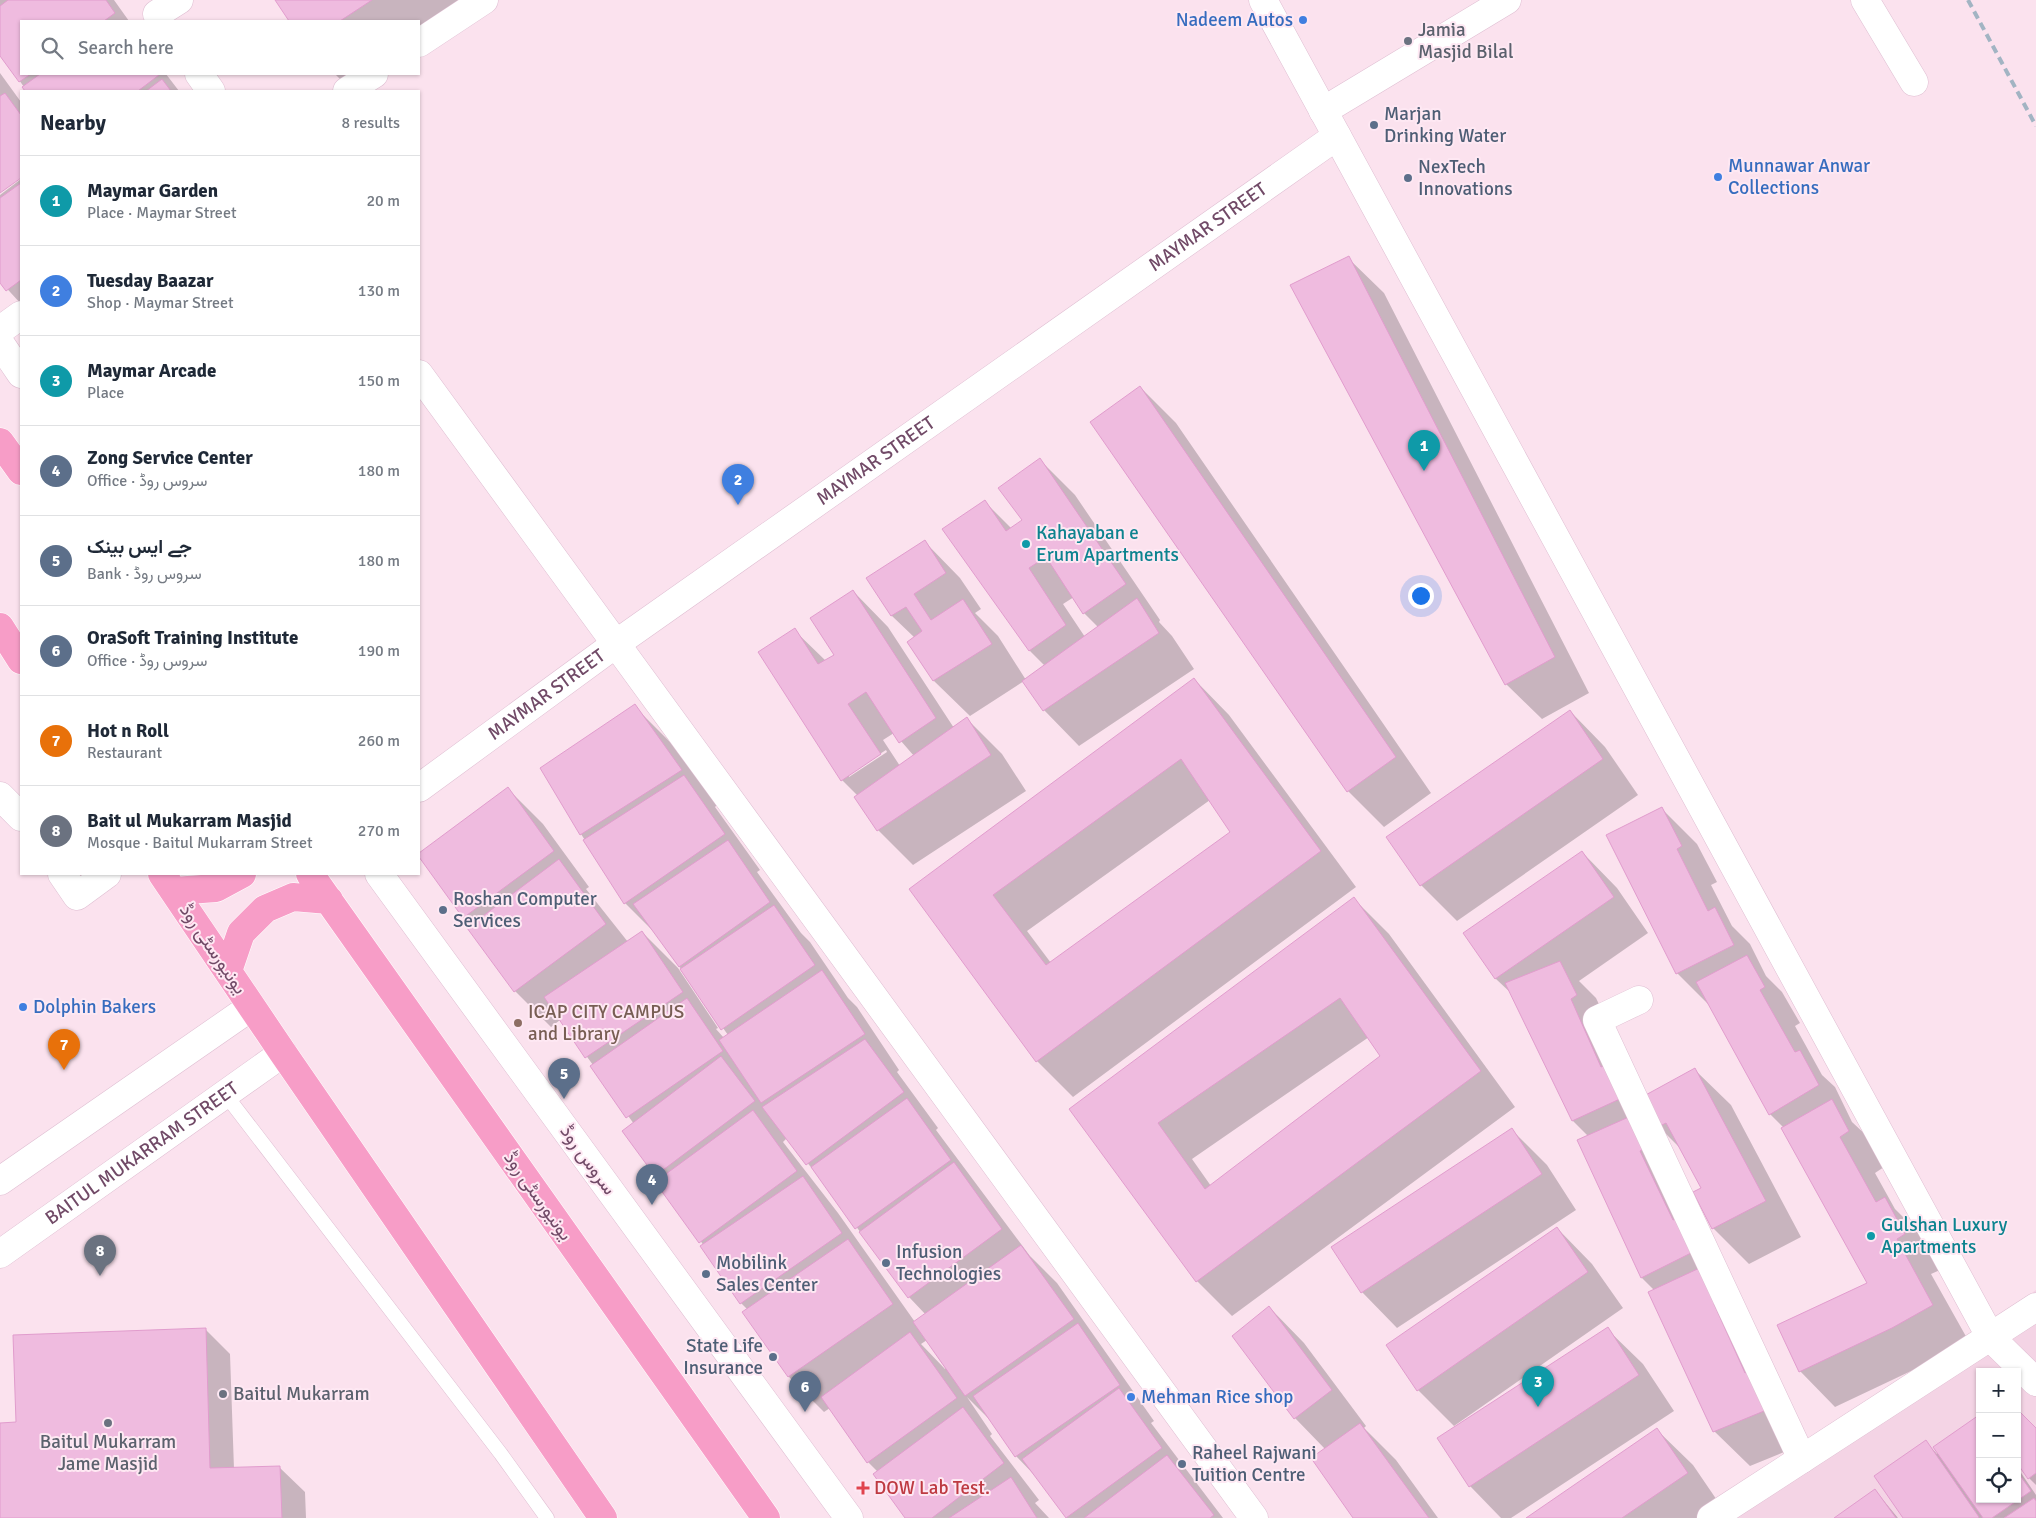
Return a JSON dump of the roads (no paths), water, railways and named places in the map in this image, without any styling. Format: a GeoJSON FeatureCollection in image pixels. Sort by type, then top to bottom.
{"type":"FeatureCollection","features":[{"type":"Feature","properties":{"kind":"main road"},"geometry":{"type":"LineString","coordinates":[[0,442],[20,468]]}},
{"type":"Feature","properties":{"kind":"main road"},"geometry":{"type":"LineString","coordinates":[[0,626],[20,658]]}},
{"type":"Feature","properties":{"kind":"main road"},"geometry":{"type":"LineString","coordinates":[[168,882],[216,888],[240,875]]}},
{"type":"Feature","properties":{"kind":"main road","name":"یونیورسٹی روڈ"},"geometry":{"type":"LineString","coordinates":[[311,875],[766,1518]]}},
{"type":"Feature","properties":{"kind":"main road","name":"یونیورسٹی روڈ"},"geometry":{"type":"LineString","coordinates":[[168,882],[251,1007],[603,1518]]}},
{"type":"Feature","properties":{"kind":"main road"},"geometry":{"type":"LineString","coordinates":[[228,971],[241,932],[264,909],[293,897],[328,900]]}},
{"type":"Feature","properties":{"kind":"street"},"geometry":{"type":"LineString","coordinates":[[420,43],[484,0]]}},
{"type":"Feature","properties":{"kind":"street"},"geometry":{"type":"LineString","coordinates":[[1263,0],[1991,1338],[2036,1382]]}},
{"type":"Feature","properties":{"kind":"street"},"geometry":{"type":"LineString","coordinates":[[1322,111],[1507,0]]}},
{"type":"Feature","properties":{"kind":"street"},"geometry":{"type":"LineString","coordinates":[[1865,0],[1914,82]]}},
{"type":"Feature","properties":{"kind":"street"},"geometry":{"type":"LineString","coordinates":[[200,75],[210,90]]}},
{"type":"Feature","properties":{"kind":"street"},"geometry":{"type":"LineString","coordinates":[[349,90],[372,75]]}},
{"type":"Feature","properties":{"kind":"street","name":"MAYMAR STREET"},"geometry":{"type":"LineString","coordinates":[[420,787],[617,643],[1337,136]]}},
{"type":"Feature","properties":{"kind":"street"},"geometry":{"type":"LineString","coordinates":[[0,330],[20,316]]}},
{"type":"Feature","properties":{"kind":"street"},"geometry":{"type":"LineString","coordinates":[[0,343],[20,373]]}},
{"type":"Feature","properties":{"kind":"street"},"geometry":{"type":"LineString","coordinates":[[420,375],[1254,1518]]}},
{"type":"Feature","properties":{"kind":"street"},"geometry":{"type":"LineString","coordinates":[[0,796],[20,815]]}},
{"type":"Feature","properties":{"kind":"street"},"geometry":{"type":"LineString","coordinates":[[63,875],[77,896],[106,875]]}},
{"type":"Feature","properties":{"kind":"street","name":"سروس روڈ"},"geometry":{"type":"LineString","coordinates":[[380,875],[849,1518]]}},
{"type":"Feature","properties":{"kind":"street"},"geometry":{"type":"LineString","coordinates":[[1639,1000],[1597,1020],[1802,1459]]}},
{"type":"Feature","properties":{"kind":"street"},"geometry":{"type":"LineString","coordinates":[[0,1182],[251,1007]]}},
{"type":"Feature","properties":{"kind":"street","name":"BAITUL MUKARRAM STREET"},"geometry":{"type":"LineString","coordinates":[[0,1254],[283,1053]]}},
{"type":"Feature","properties":{"kind":"street"},"geometry":{"type":"LineString","coordinates":[[1711,1518],[2036,1307]]}},
{"type":"Feature","properties":{"kind":"lane"},"geometry":{"type":"LineString","coordinates":[[226,1094],[495,1446],[547,1518]]}},
{"type":"Feature","properties":{"kind":"railway"},"geometry":{"type":"LineString","coordinates":[[1968,0],[2036,126]]}},
{"type":"Feature","properties":{"kind":"place","name":"Nadeem Autos"},"geometry":{"type":"Point","coordinates":[1303,20]}},
{"type":"Feature","properties":{"kind":"place","name":"Jamia Masjid Bilal"},"geometry":{"type":"Point","coordinates":[1408,41]}},
{"type":"Feature","properties":{"kind":"place","name":"Marjan Drinking Water"},"geometry":{"type":"Point","coordinates":[1374,125]}},
{"type":"Feature","properties":{"kind":"place","name":"Munnawar Anwar Collections"},"geometry":{"type":"Point","coordinates":[1718,177]}},
{"type":"Feature","properties":{"kind":"place","name":"NexTech Innovations"},"geometry":{"type":"Point","coordinates":[1408,178]}},
{"type":"Feature","properties":{"kind":"place","name":"Maymar Garden"},"geometry":{"type":"Point","coordinates":[1424,471]}},
{"type":"Feature","properties":{"kind":"place","name":"Tuesday Baazar"},"geometry":{"type":"Point","coordinates":[738,505]}},
{"type":"Feature","properties":{"kind":"place","name":"Kahayaban e Erum Apartments"},"geometry":{"type":"Point","coordinates":[1026,544]}},
{"type":"Feature","properties":{"kind":"place","name":"Roshan Computer Services"},"geometry":{"type":"Point","coordinates":[443,910]}},
{"type":"Feature","properties":{"kind":"place","name":"Dolphin Bakers"},"geometry":{"type":"Point","coordinates":[23,1007]}},
{"type":"Feature","properties":{"kind":"place","name":"ICAP CITY CAMPUS and Library"},"geometry":{"type":"Point","coordinates":[518,1023]}},
{"type":"Feature","properties":{"kind":"place","name":"Hot n Roll"},"geometry":{"type":"Point","coordinates":[64,1070]}},
{"type":"Feature","properties":{"kind":"place","name":"جے ایس بینک"},"geometry":{"type":"Point","coordinates":[564,1099]}},
{"type":"Feature","properties":{"kind":"place","name":"Zong Service Center"},"geometry":{"type":"Point","coordinates":[652,1205]}},
{"type":"Feature","properties":{"kind":"place","name":"Gulshan Luxury Apartments"},"geometry":{"type":"Point","coordinates":[1871,1236]}},
{"type":"Feature","properties":{"kind":"place","name":"Infusion Technologies"},"geometry":{"type":"Point","coordinates":[886,1263]}},
{"type":"Feature","properties":{"kind":"place","name":"Mobilink Sales Center"},"geometry":{"type":"Point","coordinates":[706,1274]}},
{"type":"Feature","properties":{"kind":"place","name":"Bait ul Mukarram Masjid"},"geometry":{"type":"Point","coordinates":[100,1276]}},
{"type":"Feature","properties":{"kind":"place","name":"State Life Insurance"},"geometry":{"type":"Point","coordinates":[773,1357]}},
{"type":"Feature","properties":{"kind":"place","name":"Baitul Mukarram"},"geometry":{"type":"Point","coordinates":[223,1394]}},
{"type":"Feature","properties":{"kind":"place","name":"Mehman Rice shop"},"geometry":{"type":"Point","coordinates":[1131,1397]}},
{"type":"Feature","properties":{"kind":"place","name":"Maymar Arcade"},"geometry":{"type":"Point","coordinates":[1538,1407]}},
{"type":"Feature","properties":{"kind":"place","name":"OraSoft Training Institute"},"geometry":{"type":"Point","coordinates":[805,1412]}},
{"type":"Feature","properties":{"kind":"place","name":"Baitul Mukarram Jame Masjid"},"geometry":{"type":"Point","coordinates":[108,1423]}},
{"type":"Feature","properties":{"kind":"place","name":"Raheel Rajwani Tuition Centre"},"geometry":{"type":"Point","coordinates":[1182,1464]}},
{"type":"Feature","properties":{"kind":"place","name":"DOW Lab Test."},"geometry":{"type":"Point","coordinates":[863,1488]}}]}
